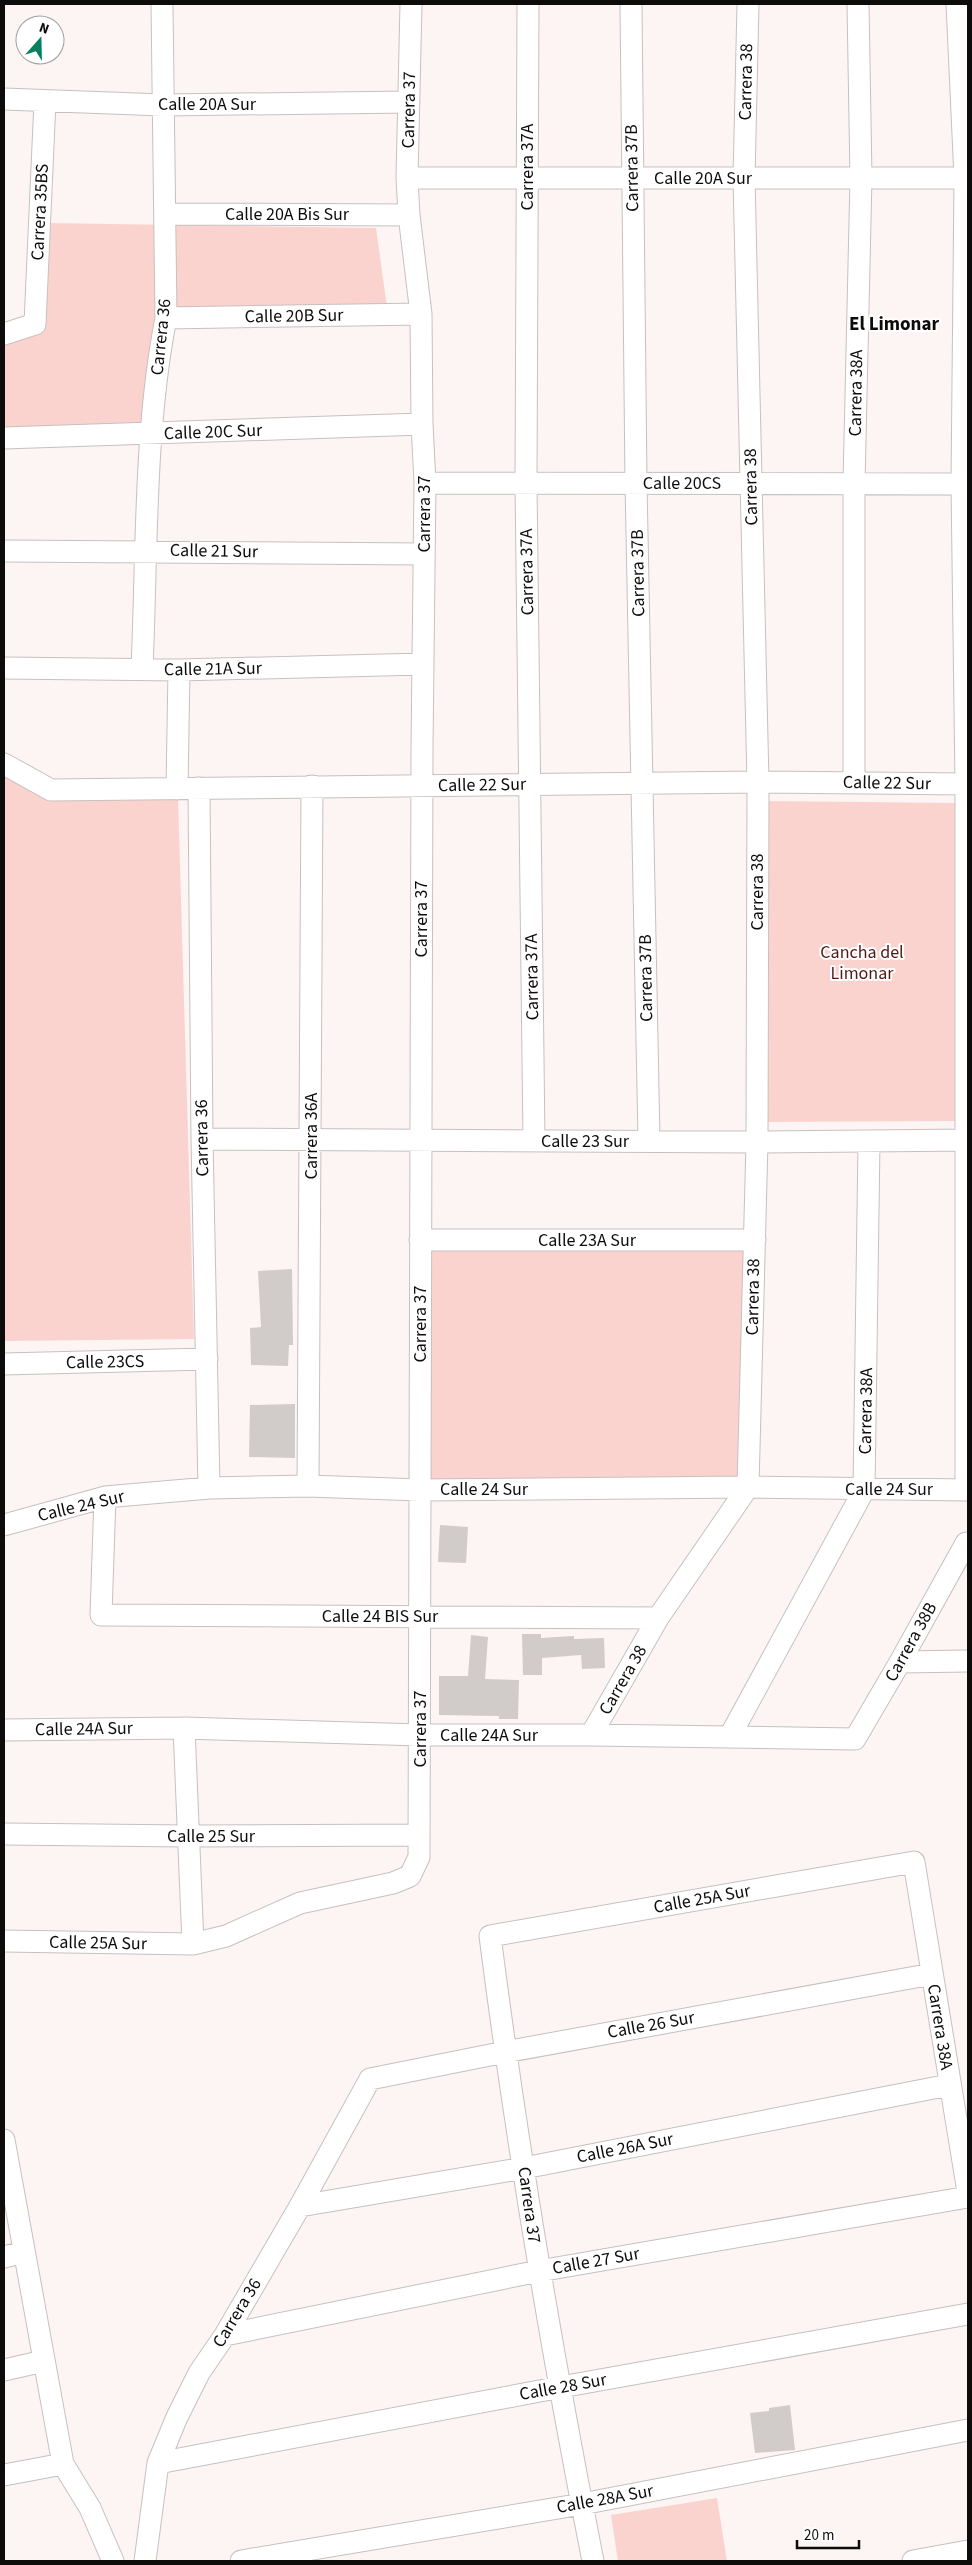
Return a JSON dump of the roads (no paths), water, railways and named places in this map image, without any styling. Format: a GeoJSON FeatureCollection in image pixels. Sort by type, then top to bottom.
{"type":"FeatureCollection","features":[{"type":"Feature","properties":{"kind":"street","name":"Carrera 36"},"geometry":{"type":"LineString","coordinates":[[142,669],[152,434],[160,350],[166,318],[162,4]]}},
{"type":"Feature","properties":{"kind":"street","name":"Carrera 37"},"geometry":{"type":"LineString","coordinates":[[193,1944],[226,1936],[300,1903],[393,1883],[410,1876],[419,1857],[421,1616],[420,1240],[425,483],[422,424],[421,314],[409,215],[407,178],[410,4]]}},
{"type":"Feature","properties":{"kind":"street","name":"Carrera 37A"},"geometry":{"type":"LineString","coordinates":[[528,4],[526,483],[534,1141]]}},
{"type":"Feature","properties":{"kind":"street","name":"Carrera 37B"},"geometry":{"type":"LineString","coordinates":[[631,4],[636,483],[649,1141]]}},
{"type":"Feature","properties":{"kind":"street","name":"Carrera 38"},"geometry":{"type":"LineString","coordinates":[[591,1735],[658,1618],[748,1487],[757,1142],[758,782],[744,178],[748,4]]}},
{"type":"Feature","properties":{"kind":"street","name":"Carrera 38A"},"geometry":{"type":"LineString","coordinates":[[854,782],[854,484],[861,178],[858,4]]}},
{"type":"Feature","properties":{"kind":"street"},"geometry":{"type":"LineString","coordinates":[[957,4],[967,178],[965,484],[967,1490]]}},
{"type":"Feature","properties":{"kind":"street","name":"Calle 20A Sur"},"geometry":{"type":"LineString","coordinates":[[4,99],[163,105],[409,102]]}},
{"type":"Feature","properties":{"kind":"street","name":"Carrera 35BS"},"geometry":{"type":"LineString","coordinates":[[4,334],[35,324],[45,101]]}},
{"type":"Feature","properties":{"kind":"street","name":"Calle 20A Sur"},"geometry":{"type":"LineString","coordinates":[[407,178],[967,178]]}},
{"type":"Feature","properties":{"kind":"street","name":"Calle 20A Bis Sur"},"geometry":{"type":"LineString","coordinates":[[165,214],[409,215]]}},
{"type":"Feature","properties":{"kind":"street","name":"Calle 20B Sur"},"geometry":{"type":"LineString","coordinates":[[166,318],[421,314]]}},
{"type":"Feature","properties":{"kind":"street","name":"Calle 20C Sur"},"geometry":{"type":"LineString","coordinates":[[4,438],[422,424]]}},
{"type":"Feature","properties":{"kind":"street","name":"Calle 20CS"},"geometry":{"type":"LineString","coordinates":[[425,483],[965,484]]}},
{"type":"Feature","properties":{"kind":"street","name":"Calle 21 Sur"},"geometry":{"type":"LineString","coordinates":[[4,551],[147,550],[424,554]]}},
{"type":"Feature","properties":{"kind":"street","name":"Calle 21A Sur"},"geometry":{"type":"LineString","coordinates":[[4,668],[179,670],[423,664]]}},
{"type":"Feature","properties":{"kind":"street"},"geometry":{"type":"LineString","coordinates":[[177,789],[179,670]]}},
{"type":"Feature","properties":{"kind":"street","name":"Calle 22 Sur"},"geometry":{"type":"LineString","coordinates":[[4,764],[51,790],[758,782],[967,784]]}},
{"type":"Feature","properties":{"kind":"street","name":"Carrera 36A"},"geometry":{"type":"LineString","coordinates":[[308,1486],[312,786]]}},
{"type":"Feature","properties":{"kind":"street","name":"Carrera 36"},"geometry":{"type":"LineString","coordinates":[[199,788],[202,1139],[209,1488]]}},
{"type":"Feature","properties":{"kind":"street","name":"Calle 23 Sur"},"geometry":{"type":"LineString","coordinates":[[202,1139],[757,1142],[967,1140]]}},
{"type":"Feature","properties":{"kind":"street","name":"Carrera 38A"},"geometry":{"type":"LineString","coordinates":[[730,1736],[864,1490],[869,1142]]}},
{"type":"Feature","properties":{"kind":"street","name":"Calle 23A Sur"},"geometry":{"type":"LineString","coordinates":[[420,1240],[755,1240]]}},
{"type":"Feature","properties":{"kind":"street","name":"Calle 23CS"},"geometry":{"type":"LineString","coordinates":[[4,1364],[207,1359]]}},
{"type":"Feature","properties":{"kind":"street","name":"Calle 24 Sur"},"geometry":{"type":"LineString","coordinates":[[4,1525],[104,1497],[209,1488],[308,1486],[420,1490],[748,1487],[967,1490]]}},
{"type":"Feature","properties":{"kind":"street","name":"Calle 24 BIS Sur"},"geometry":{"type":"LineString","coordinates":[[104,1497],[101,1615],[658,1618]]}},
{"type":"Feature","properties":{"kind":"street","name":"Carrera 38B"},"geometry":{"type":"LineString","coordinates":[[854,1739],[900,1662],[966,1543]]}},
{"type":"Feature","properties":{"kind":"street"},"geometry":{"type":"LineString","coordinates":[[900,1662],[968,1661]]}},
{"type":"Feature","properties":{"kind":"street"},"geometry":{"type":"LineString","coordinates":[[184,1728],[193,1944]]}},
{"type":"Feature","properties":{"kind":"street","name":"Calle 24A Sur"},"geometry":{"type":"LineString","coordinates":[[4,1730],[184,1728],[419,1735],[730,1736],[854,1739]]}},
{"type":"Feature","properties":{"kind":"street","name":"Calle 25 Sur"},"geometry":{"type":"LineString","coordinates":[[4,1834],[419,1836]]}},
{"type":"Feature","properties":{"kind":"street","name":"Carrera 38A"},"geometry":{"type":"LineString","coordinates":[[914,1862],[968,2192]]}},
{"type":"Feature","properties":{"kind":"street","name":"Calle 25A Sur"},"geometry":{"type":"LineString","coordinates":[[490,1936],[914,1862]]}},
{"type":"Feature","properties":{"kind":"street","name":"Carrera 37"},"geometry":{"type":"LineString","coordinates":[[490,1936],[505,2052],[539,2270],[593,2561]]}},
{"type":"Feature","properties":{"kind":"street","name":"Calle 25A Sur"},"geometry":{"type":"LineString","coordinates":[[4,1941],[193,1944]]}},
{"type":"Feature","properties":{"kind":"street","name":"Calle 26 Sur"},"geometry":{"type":"LineString","coordinates":[[370,2079],[505,2052],[932,1974]]}},
{"type":"Feature","properties":{"kind":"street","name":"Carrera 36"},"geometry":{"type":"LineString","coordinates":[[145,2561],[158,2462],[177,2417],[199,2373],[225,2335],[300,2206],[370,2079]]}},
{"type":"Feature","properties":{"kind":"street","name":"Calle 26A Sur"},"geometry":{"type":"LineString","coordinates":[[300,2206],[524,2168],[949,2085]]}},
{"type":"Feature","properties":{"kind":"street"},"geometry":{"type":"LineString","coordinates":[[4,2142],[63,2464],[90,2508],[113,2561]]}},
{"type":"Feature","properties":{"kind":"street","name":"Calle 27 Sur"},"geometry":{"type":"LineString","coordinates":[[225,2335],[539,2270],[968,2198]]}},
{"type":"Feature","properties":{"kind":"street"},"geometry":{"type":"LineString","coordinates":[[4,2257],[24,2252]]}},
{"type":"Feature","properties":{"kind":"street","name":"Calle 28 Sur"},"geometry":{"type":"LineString","coordinates":[[158,2462],[968,2314]]}},
{"type":"Feature","properties":{"kind":"street"},"geometry":{"type":"LineString","coordinates":[[4,2370],[44,2361]]}},
{"type":"Feature","properties":{"kind":"street","name":"Calle 28A Sur"},"geometry":{"type":"LineString","coordinates":[[241,2561],[582,2504],[968,2430]]}},
{"type":"Feature","properties":{"kind":"street"},"geometry":{"type":"LineString","coordinates":[[4,2475],[63,2464]]}},
{"type":"Feature","properties":{"kind":"street"},"geometry":{"type":"LineString","coordinates":[[913,2561],[968,2551]]}},
{"type":"Feature","properties":{"kind":"district","name":"El Limonar"},"geometry":{"type":"Point","coordinates":[894,324]}},
{"type":"Feature","properties":{"kind":"park label","name":"Cancha del Limonar"},"geometry":{"type":"Point","coordinates":[862,962]}}]}
